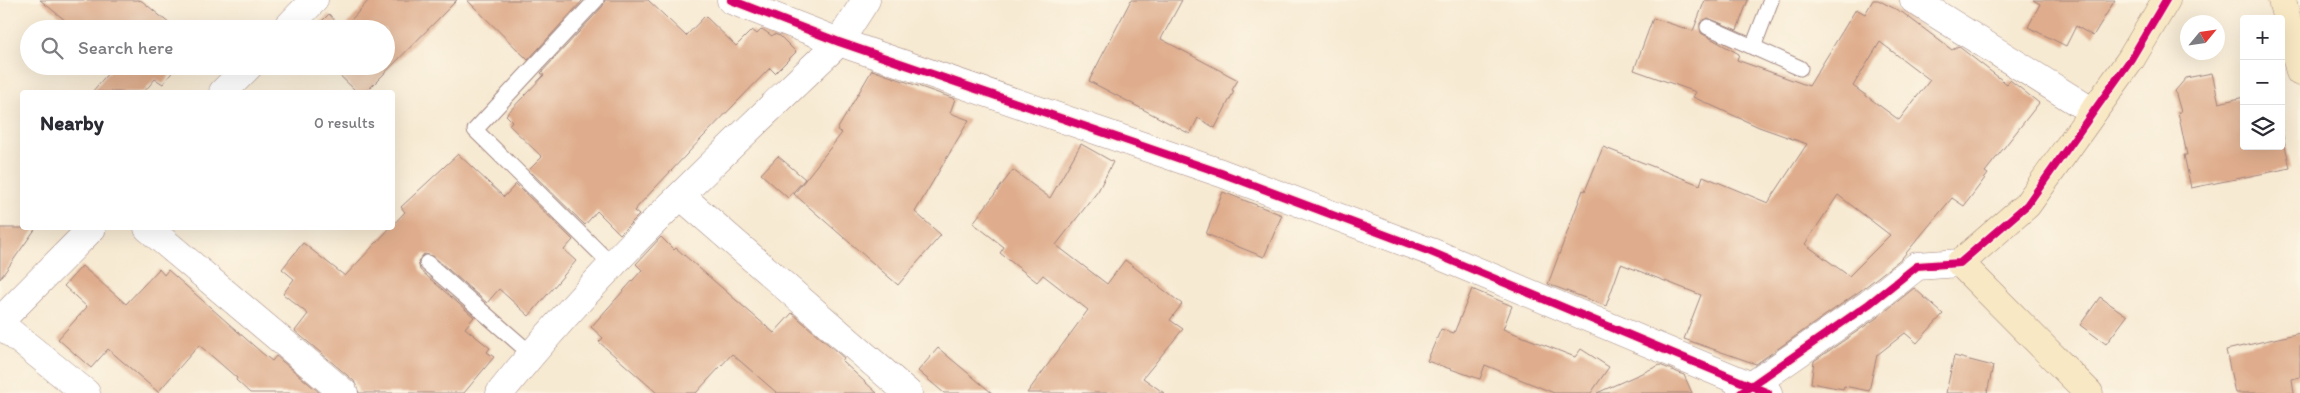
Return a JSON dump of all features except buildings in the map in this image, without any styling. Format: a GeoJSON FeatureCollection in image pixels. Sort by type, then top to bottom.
{"type":"FeatureCollection","features":[{"type":"Feature","properties":{"kind":"street"},"geometry":{"type":"LineString","coordinates":[[295,20],[314,0]]}},
{"type":"Feature","properties":{"kind":"street"},"geometry":{"type":"LineString","coordinates":[[730,0],[839,42],[1221,173],[1386,235],[1753,391],[1917,266],[1960,263],[2027,205],[2131,60],[2166,0]]}},
{"type":"Feature","properties":{"kind":"street"},"geometry":{"type":"LineString","coordinates":[[500,393],[531,354],[612,265],[839,42],[866,0]]}},
{"type":"Feature","properties":{"kind":"street"},"geometry":{"type":"LineString","coordinates":[[1914,0],[2093,112]]}},
{"type":"Feature","properties":{"kind":"street"},"geometry":{"type":"LineString","coordinates":[[2282,0],[2300,72]]}},
{"type":"Feature","properties":{"kind":"street"},"geometry":{"type":"LineString","coordinates":[[225,90],[240,75]]}},
{"type":"Feature","properties":{"kind":"street"},"geometry":{"type":"LineString","coordinates":[[681,196],[908,393]]}},
{"type":"Feature","properties":{"kind":"street"},"geometry":{"type":"LineString","coordinates":[[86,393],[0,322],[90,230]]}},
{"type":"Feature","properties":{"kind":"street"},"geometry":{"type":"LineString","coordinates":[[150,230],[344,393]]}},
{"type":"Feature","properties":{"kind":"street"},"geometry":{"type":"LineString","coordinates":[[1960,263],[2089,393]]}},
{"type":"Feature","properties":{"kind":"lane"},"geometry":{"type":"LineString","coordinates":[[596,0],[475,130],[612,265]]}},
{"type":"Feature","properties":{"kind":"lane"},"geometry":{"type":"LineString","coordinates":[[1753,47],[1771,0]]}},
{"type":"Feature","properties":{"kind":"lane"},"geometry":{"type":"LineString","coordinates":[[1708,27],[1800,68]]}},
{"type":"Feature","properties":{"kind":"lane"},"geometry":{"type":"LineString","coordinates":[[427,263],[531,354]]}},
{"type":"Feature","properties":{"kind":"cycle path"},"geometry":{"type":"LineString","coordinates":[[731,0],[839,42],[1221,173],[1431,252],[1768,393]]}},
{"type":"Feature","properties":{"kind":"cycle path"},"geometry":{"type":"LineString","coordinates":[[1741,393],[1869,304],[1917,266],[1960,263],[2027,205],[2131,59],[2166,0]]}}]}
